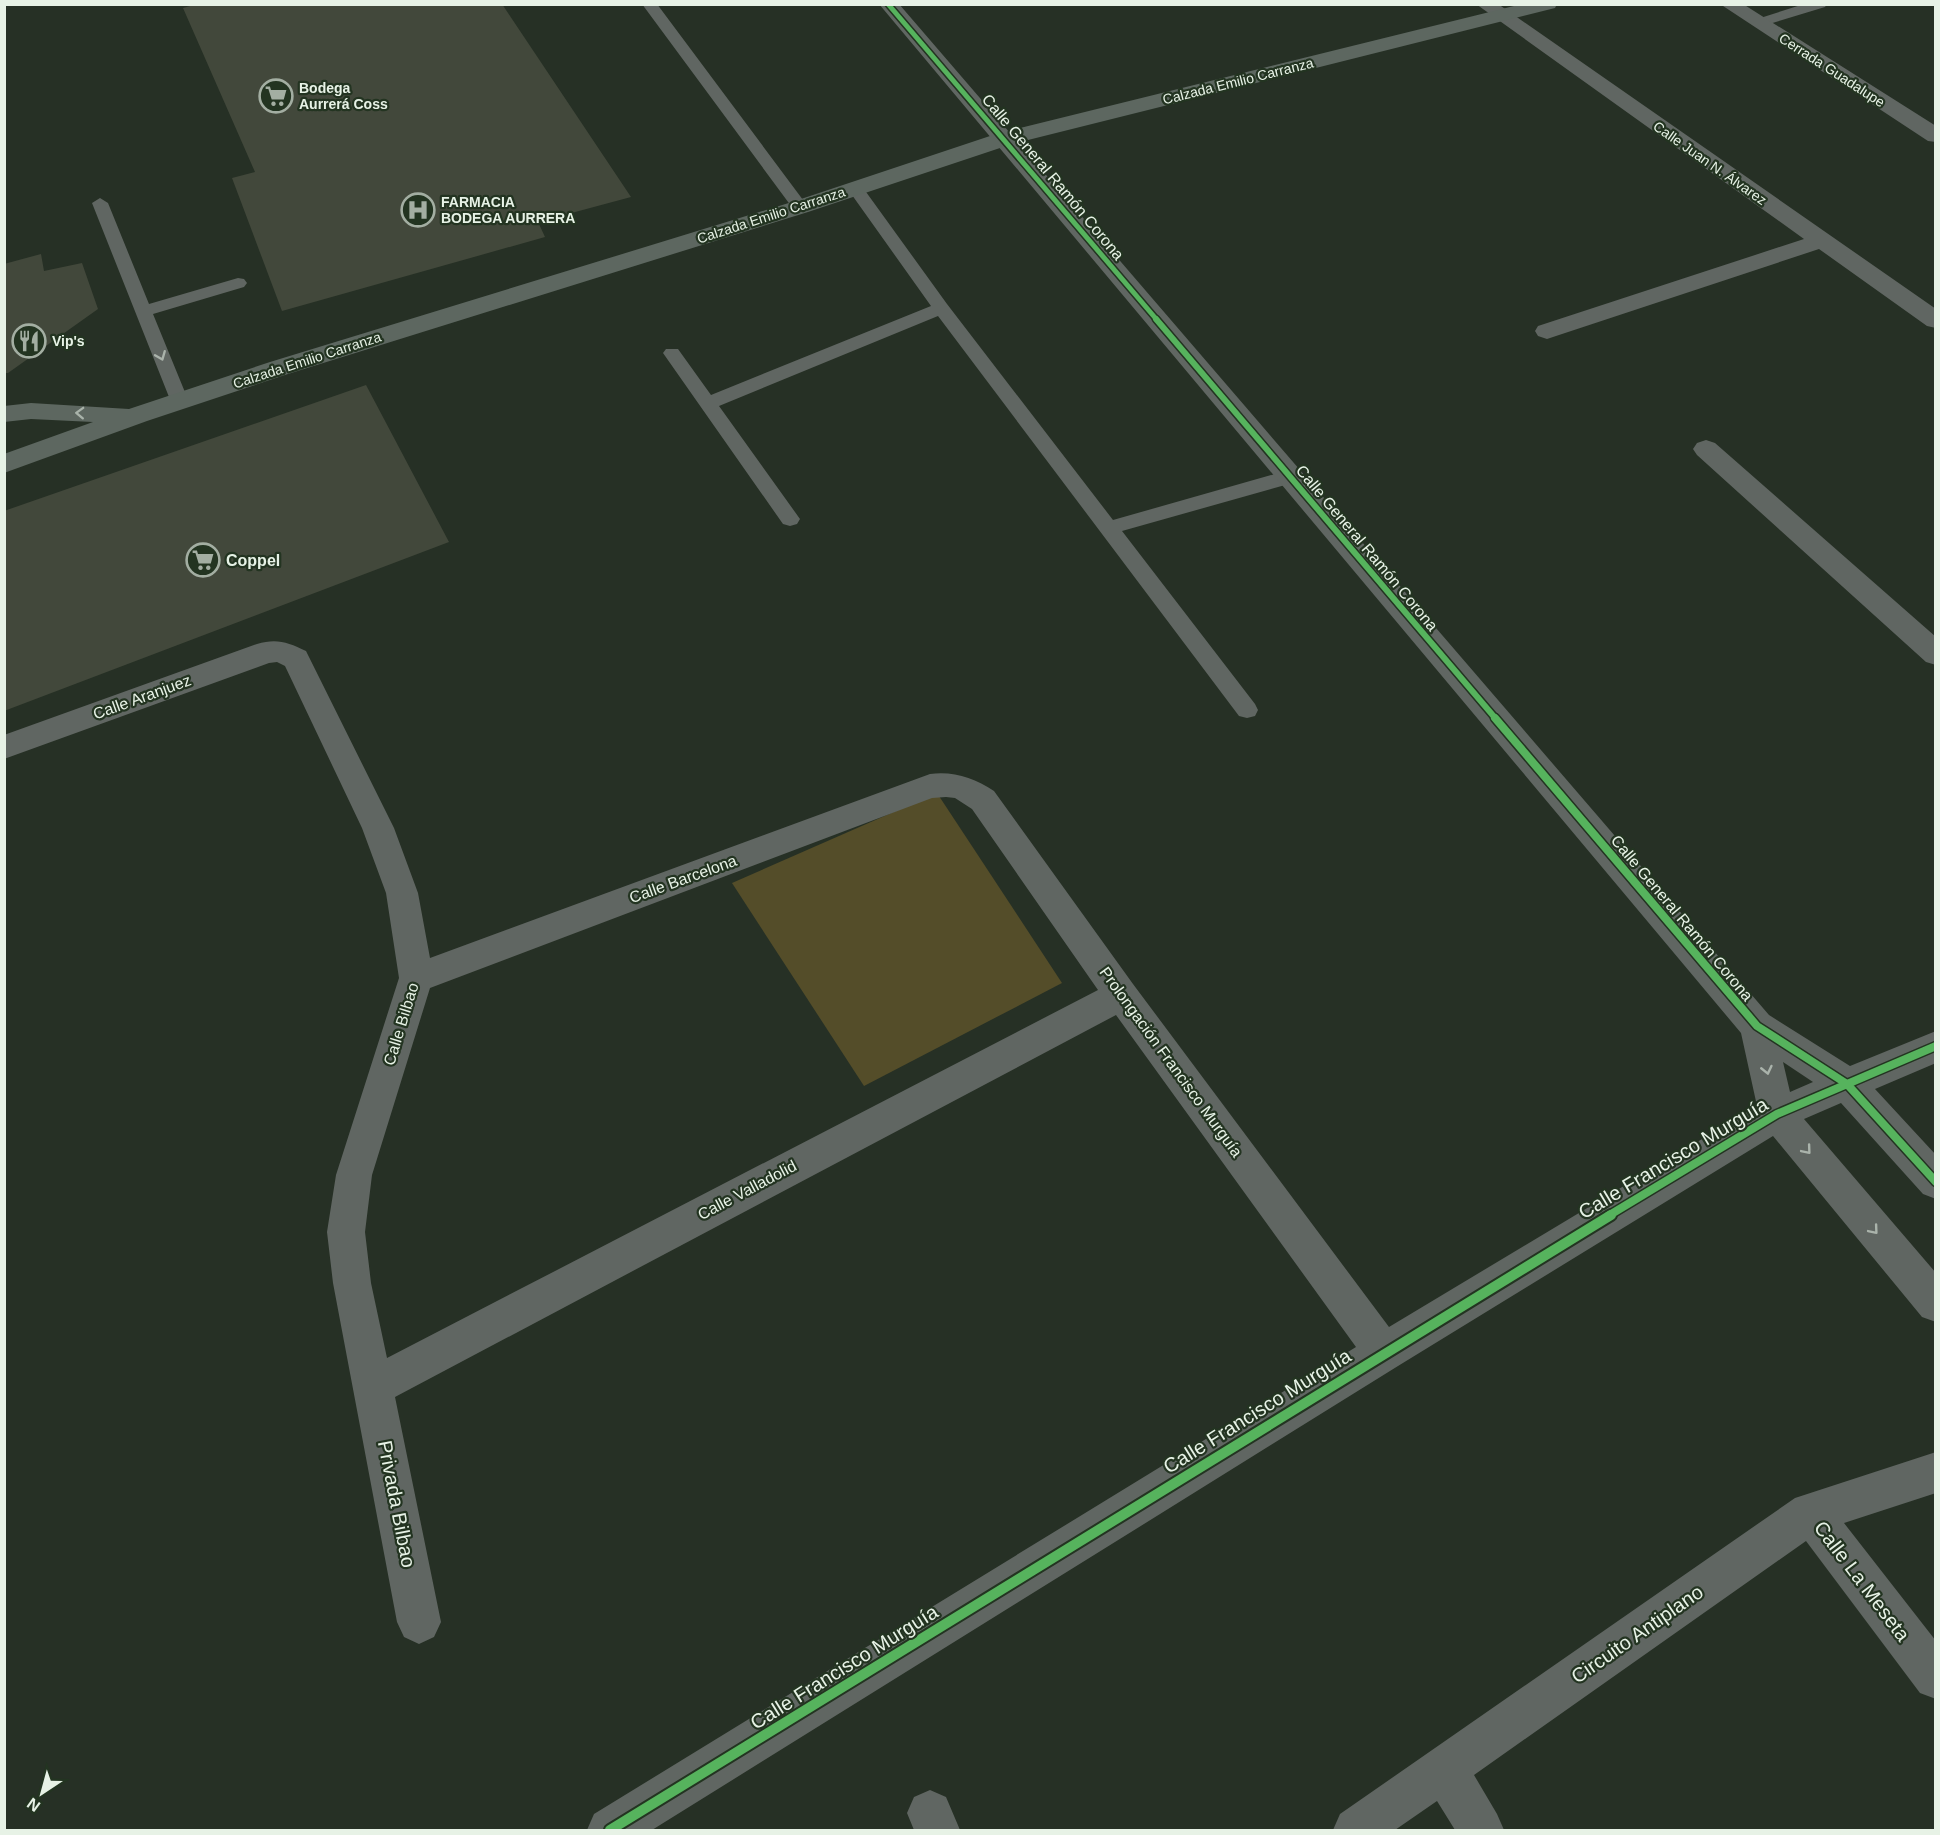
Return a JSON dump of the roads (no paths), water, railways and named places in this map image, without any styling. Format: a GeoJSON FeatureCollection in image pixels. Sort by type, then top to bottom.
{"type":"FeatureCollection","features":[{"type":"Feature","properties":{"kind":"main road","name":"Calzada Emilio Carranza"},"geometry":{"type":"LineString","coordinates":[[4,464],[290,365],[800,207],[1004,140],[1493,10],[1548,4]]}},
{"type":"Feature","properties":{"kind":"main road"},"geometry":{"type":"LineString","coordinates":[[4,409],[138,416]]}},
{"type":"Feature","properties":{"kind":"main road"},"geometry":{"type":"LineString","coordinates":[[4,414],[31,411]]}},
{"type":"Feature","properties":{"kind":"street","name":"Calle General Ramón Corona"},"geometry":{"type":"LineString","coordinates":[[888,4],[1757,1026],[1847,1084],[1935,1182]]}},
{"type":"Feature","properties":{"kind":"street","name":"Cerrada Guadalupe"},"geometry":{"type":"LineString","coordinates":[[1729,4],[1935,136]]}},
{"type":"Feature","properties":{"kind":"street","name":"Calle Juan N. Álvarez"},"geometry":{"type":"LineString","coordinates":[[1493,10],[1935,321]]}},
{"type":"Feature","properties":{"kind":"street"},"geometry":{"type":"LineString","coordinates":[[1909,119],[1935,111]]}},
{"type":"Feature","properties":{"kind":"street"},"geometry":{"type":"LineString","coordinates":[[1547,331],[1821,241]]}},
{"type":"Feature","properties":{"kind":"street"},"geometry":{"type":"LineString","coordinates":[[1706,449],[1935,654]]}},
{"type":"Feature","properties":{"kind":"street","name":"Calle Aranjuez"},"geometry":{"type":"LineString","coordinates":[[4,747],[267,652],[281,651]]}},
{"type":"Feature","properties":{"kind":"street","name":"Calle Bilbao"},"geometry":{"type":"LineString","coordinates":[[281,651],[296,659],[378,828],[402,893],[416,978],[354,1175],[346,1232],[352,1283],[374,1386]]}},
{"type":"Feature","properties":{"kind":"street","name":"Calle Barcelona"},"geometry":{"type":"LineString","coordinates":[[416,978],[930,786],[950,784]]}},
{"type":"Feature","properties":{"kind":"street","name":"Prolongación Francisco Murguía"},"geometry":{"type":"LineString","coordinates":[[950,784],[968,790],[983,800],[1121,995],[1384,1352]]}},
{"type":"Feature","properties":{"kind":"street","name":"Calle Valladolid"},"geometry":{"type":"LineString","coordinates":[[374,1386],[1121,995]]}},
{"type":"Feature","properties":{"kind":"street","name":"Calle General Ramón Corona"},"geometry":{"type":"LineString","coordinates":[[1757,1026],[1777,1114]]}},
{"type":"Feature","properties":{"kind":"street","name":"Calle Francisco Murguía"},"geometry":{"type":"LineString","coordinates":[[610,1830],[1384,1352],[1777,1114],[1935,1046]]}},
{"type":"Feature","properties":{"kind":"street"},"geometry":{"type":"LineString","coordinates":[[1777,1114],[1935,1303]]}},
{"type":"Feature","properties":{"kind":"street","name":"Privada Bilbao"},"geometry":{"type":"LineString","coordinates":[[374,1386],[419,1622]]}},
{"type":"Feature","properties":{"kind":"street","name":"Circuito Antiplano"},"geometry":{"type":"LineString","coordinates":[[1356,1830],[1810,1513],[1935,1472]]}},
{"type":"Feature","properties":{"kind":"street","name":"Calle La Meseta"},"geometry":{"type":"LineString","coordinates":[[1810,1513],[1935,1677]]}},
{"type":"Feature","properties":{"kind":"street"},"geometry":{"type":"LineString","coordinates":[[1444,1769],[1481,1830]]}},
{"type":"Feature","properties":{"kind":"lane"},"geometry":{"type":"LineString","coordinates":[[649,4],[800,207]]}},
{"type":"Feature","properties":{"kind":"lane"},"geometry":{"type":"LineString","coordinates":[[1759,23],[1820,4]]}},
{"type":"Feature","properties":{"kind":"lane"},"geometry":{"type":"LineString","coordinates":[[855,188],[941,308],[1247,710]]}},
{"type":"Feature","properties":{"kind":"lane"},"geometry":{"type":"LineString","coordinates":[[100,203],[180,402]]}},
{"type":"Feature","properties":{"kind":"lane"},"geometry":{"type":"LineString","coordinates":[[142,310],[238,283]]}},
{"type":"Feature","properties":{"kind":"lane"},"geometry":{"type":"LineString","coordinates":[[710,403],[941,308]]}},
{"type":"Feature","properties":{"kind":"lane"},"geometry":{"type":"LineString","coordinates":[[672,353],[710,403],[790,519]]}},
{"type":"Feature","properties":{"kind":"lane"},"geometry":{"type":"LineString","coordinates":[[1109,528],[1289,477]]}},
{"type":"Feature","properties":{"kind":"place","name":"Bodega Aurrerá Coss"},"geometry":{"type":"Point","coordinates":[276,96]}},
{"type":"Feature","properties":{"kind":"place","name":"FARMACIA BODEGA AURRERA"},"geometry":{"type":"Point","coordinates":[418,210]}},
{"type":"Feature","properties":{"kind":"place","name":"Vip's"},"geometry":{"type":"Point","coordinates":[29,341]}},
{"type":"Feature","properties":{"kind":"place","name":"Coppel"},"geometry":{"type":"Point","coordinates":[203,560]}}]}
